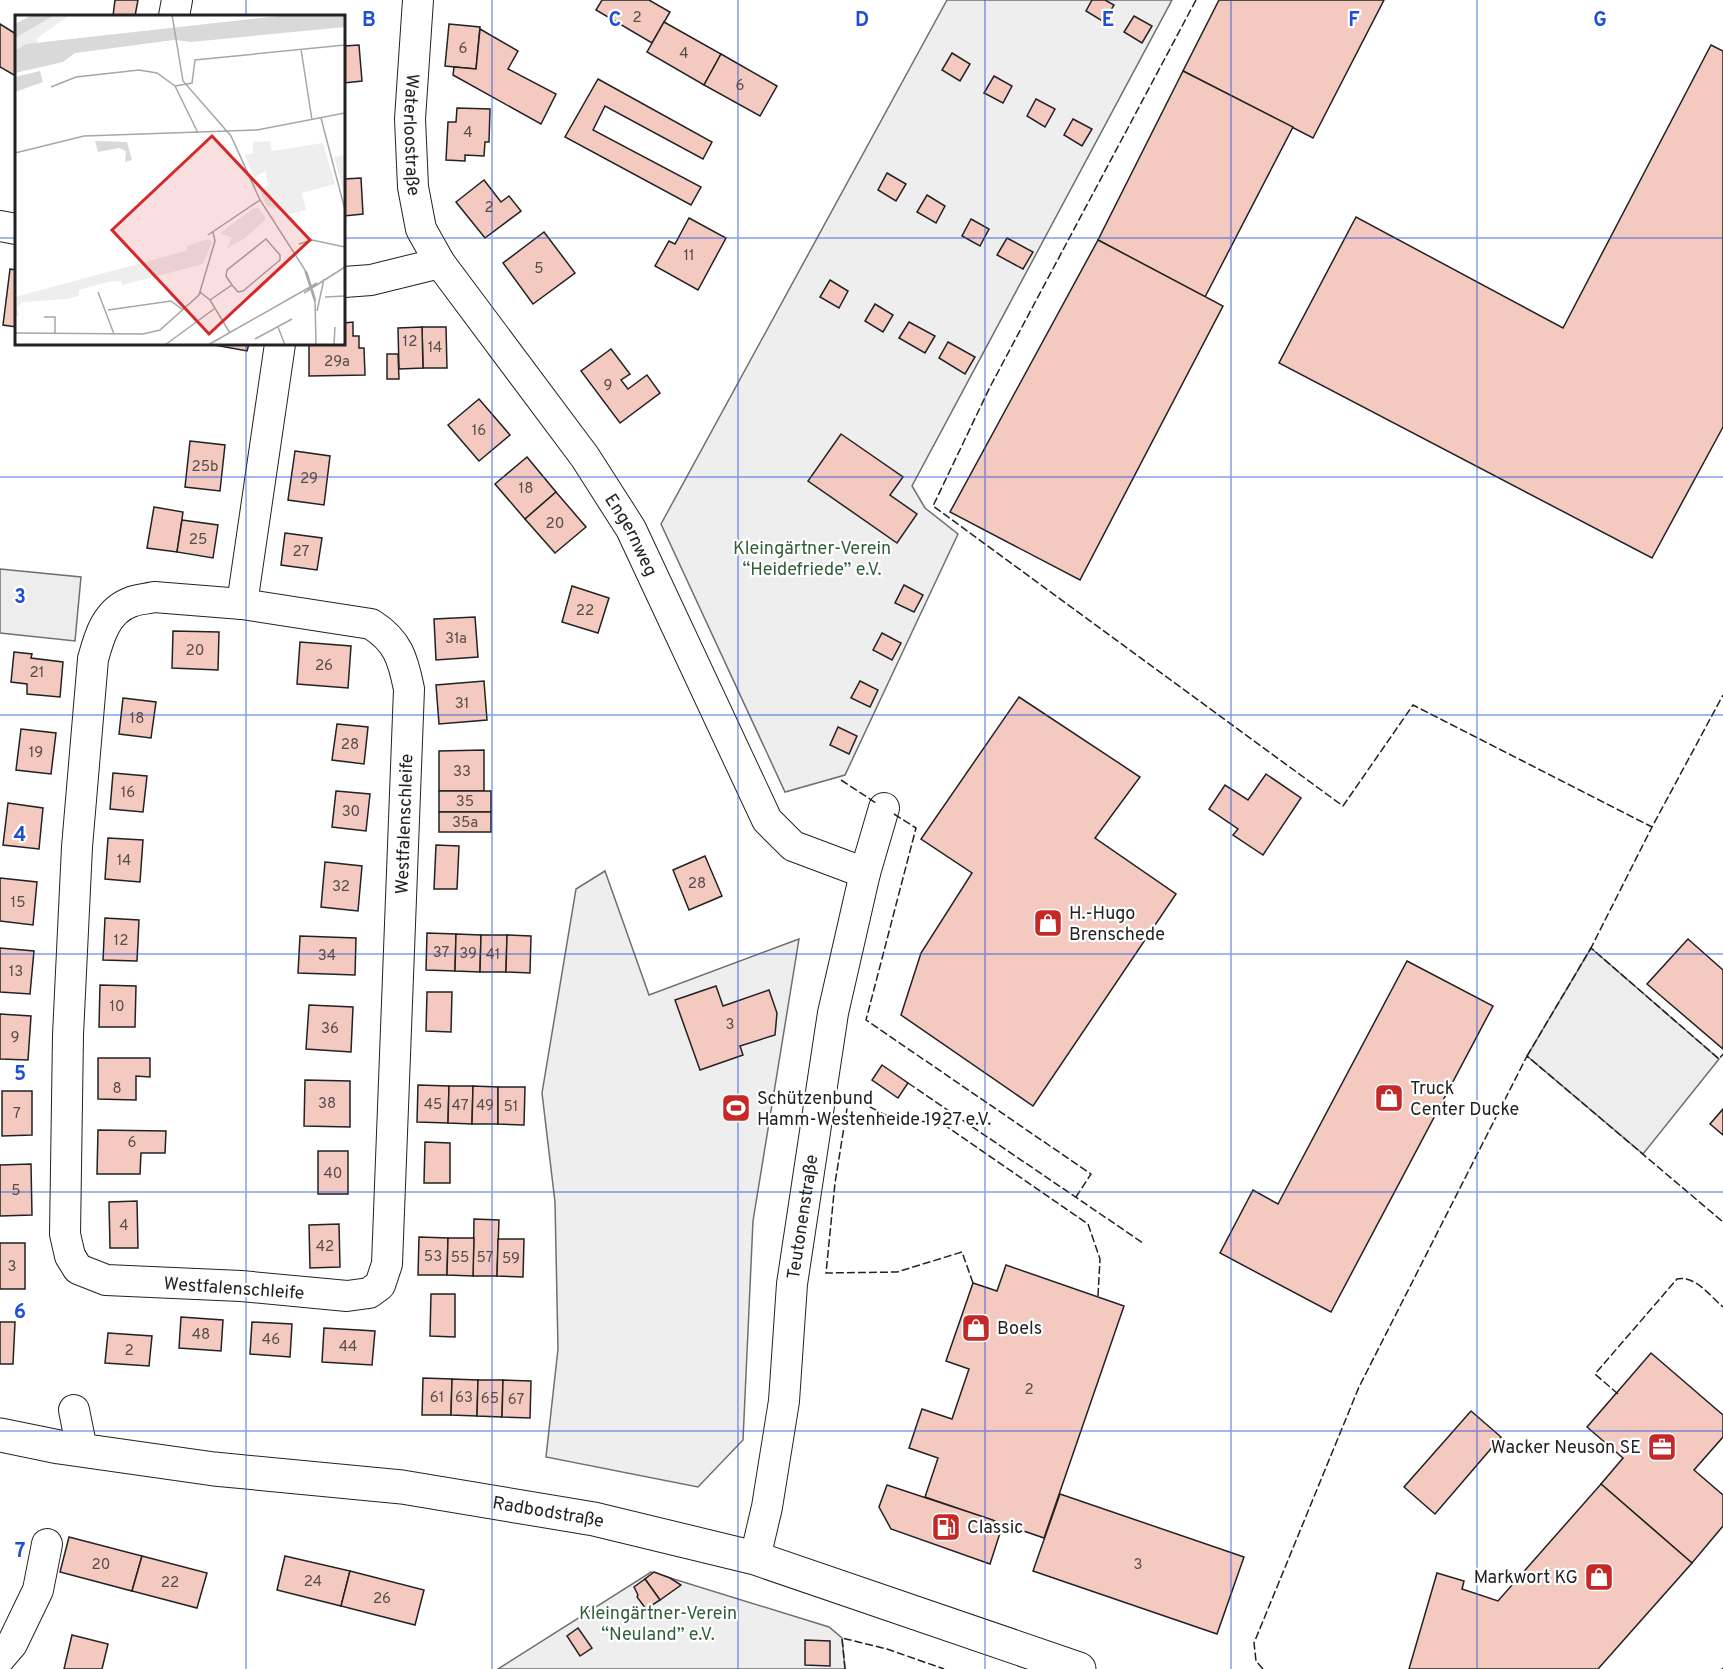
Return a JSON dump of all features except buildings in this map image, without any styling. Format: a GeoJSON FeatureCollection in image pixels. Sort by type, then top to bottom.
{"type":"FeatureCollection","features":[{"type":"Feature","properties":{"kind":"main road","name":"Radbodstraße"},"geometry":{"type":"LineString","coordinates":[[0,1435],[82,1450],[214,1469],[402,1487],[594,1519],[755,1558],[1079,1669]]}},
{"type":"Feature","properties":{"kind":"street"},"geometry":{"type":"LineString","coordinates":[[174,15],[177,0]]}},
{"type":"Feature","properties":{"kind":"street","name":"Waterloostraße"},"geometry":{"type":"LineString","coordinates":[[418,0],[410,119],[413,187],[421,229],[440,262]]}},
{"type":"Feature","properties":{"kind":"street"},"geometry":{"type":"LineString","coordinates":[[0,226],[15,229]]}},
{"type":"Feature","properties":{"kind":"street"},"geometry":{"type":"LineString","coordinates":[[345,282],[370,280],[440,262]]}},
{"type":"Feature","properties":{"kind":"street","name":"Engernweg"},"geometry":{"type":"LineString","coordinates":[[440,262],[585,458],[631,529],[767,820],[793,846],[865,873]]}},
{"type":"Feature","properties":{"kind":"street"},"geometry":{"type":"LineString","coordinates":[[242,604],[280,345]]}},
{"type":"Feature","properties":{"kind":"street","name":"Westfalenschleife"},"geometry":{"type":"LineString","coordinates":[[154,597],[242,604],[371,624],[386,634],[395,645],[404,664],[409,689],[387,1264],[381,1285],[369,1293],[347,1296],[241,1286],[106,1280],[78,1269],[69,1256],[65,1234],[68,1035],[77,847],[95,651],[105,624],[114,612],[130,602],[154,597]]}},
{"type":"Feature","properties":{"kind":"street","name":"Teutonenstraße"},"geometry":{"type":"LineString","coordinates":[[755,1558],[767,1508],[784,1401],[792,1284],[832,1013],[865,873],[884,808]]}},
{"type":"Feature","properties":{"kind":"street"},"geometry":{"type":"LineString","coordinates":[[74,1410],[82,1450]]}},
{"type":"Feature","properties":{"kind":"street"},"geometry":{"type":"LineString","coordinates":[[0,1658],[12,1644],[38,1590],[47,1544]]}},
{"type":"Feature","properties":{"kind":"green space","name":"Kleingärtner-Verein “Heidefriede” e.V."},"geometry":{"type":"Polygon","coordinates":[[[947,0],[1172,0],[912,486],[925,508],[958,534],[845,775],[785,792],[661,524],[947,0]]]}},
{"type":"Feature","properties":{"kind":"green space"},"geometry":{"type":"Polygon","coordinates":[[[605,871],[649,995],[799,939],[753,1221],[743,1440],[698,1487],[546,1457],[558,1349],[555,1202],[542,1093],[576,889],[605,871]]]}},
{"type":"Feature","properties":{"kind":"green space","name":"Kleingärtner-Verein “Neuland” e.V."},"geometry":{"type":"Polygon","coordinates":[[[651,1572],[829,1627],[842,1638],[845,1669],[498,1669],[651,1572]]]}},
{"type":"Feature","properties":{"kind":"shaded area"},"geometry":{"type":"Polygon","coordinates":[[[0,569],[81,577],[75,641],[0,633],[0,569]]]}},
{"type":"Feature","properties":{"kind":"shaded area"},"geometry":{"type":"Polygon","coordinates":[[[1591,948],[1719,1059],[1643,1154],[1527,1056],[1591,948]]]}},
{"type":"Feature","properties":{"kind":"fence"},"geometry":{"type":"LineString","coordinates":[[1196,0],[990,387],[933,506],[1343,806],[1413,705],[1652,827],[1723,695]]}},
{"type":"Feature","properties":{"kind":"fence"},"geometry":{"type":"LineString","coordinates":[[841,780],[876,803]]}},
{"type":"Feature","properties":{"kind":"fence"},"geometry":{"type":"LineString","coordinates":[[894,814],[916,828],[866,1020],[1091,1174],[1076,1197]]}},
{"type":"Feature","properties":{"kind":"fence"},"geometry":{"type":"LineString","coordinates":[[1590,950],[1652,827]]}},
{"type":"Feature","properties":{"kind":"fence"},"geometry":{"type":"LineString","coordinates":[[1527,1056],[1591,948],[1719,1059],[1723,1054]]}},
{"type":"Feature","properties":{"kind":"fence"},"geometry":{"type":"LineString","coordinates":[[1263,1669],[1256,1661],[1254,1643],[1359,1387],[1527,1056],[1723,1222]]}},
{"type":"Feature","properties":{"kind":"fence"},"geometry":{"type":"LineString","coordinates":[[908,1083],[1143,1243]]}},
{"type":"Feature","properties":{"kind":"fence"},"geometry":{"type":"LineString","coordinates":[[973,1283],[962,1252],[897,1272],[826,1273],[835,1183],[849,1096],[891,1118],[940,1122],[1088,1224],[1100,1259],[1098,1296]]}},
{"type":"Feature","properties":{"kind":"fence"},"geometry":{"type":"LineString","coordinates":[[1618,1394],[1595,1374],[1677,1279],[1696,1283],[1723,1307]]}},
{"type":"Feature","properties":{"kind":"fence"},"geometry":{"type":"LineString","coordinates":[[845,1669],[842,1638],[887,1649],[944,1669]]}},
{"type":"Feature","properties":{"kind":"place","name":"H.-Hugo Brenschede"},"geometry":{"type":"Point","coordinates":[1048,923]}},
{"type":"Feature","properties":{"kind":"place","name":"Truck Center Ducke"},"geometry":{"type":"Point","coordinates":[1389,1098]}},
{"type":"Feature","properties":{"kind":"place","name":"Schützenbund Hamm-Westenheide 1927 e.V."},"geometry":{"type":"Point","coordinates":[736,1108]}},
{"type":"Feature","properties":{"kind":"place","name":"Boels"},"geometry":{"type":"Point","coordinates":[976,1328]}},
{"type":"Feature","properties":{"kind":"place","name":"Wacker Neuson SE"},"geometry":{"type":"Point","coordinates":[1662,1447]}},
{"type":"Feature","properties":{"kind":"place","name":"Classic"},"geometry":{"type":"Point","coordinates":[946,1527]}},
{"type":"Feature","properties":{"kind":"place","name":"Markwort KG"},"geometry":{"type":"Point","coordinates":[1599,1577]}}]}
